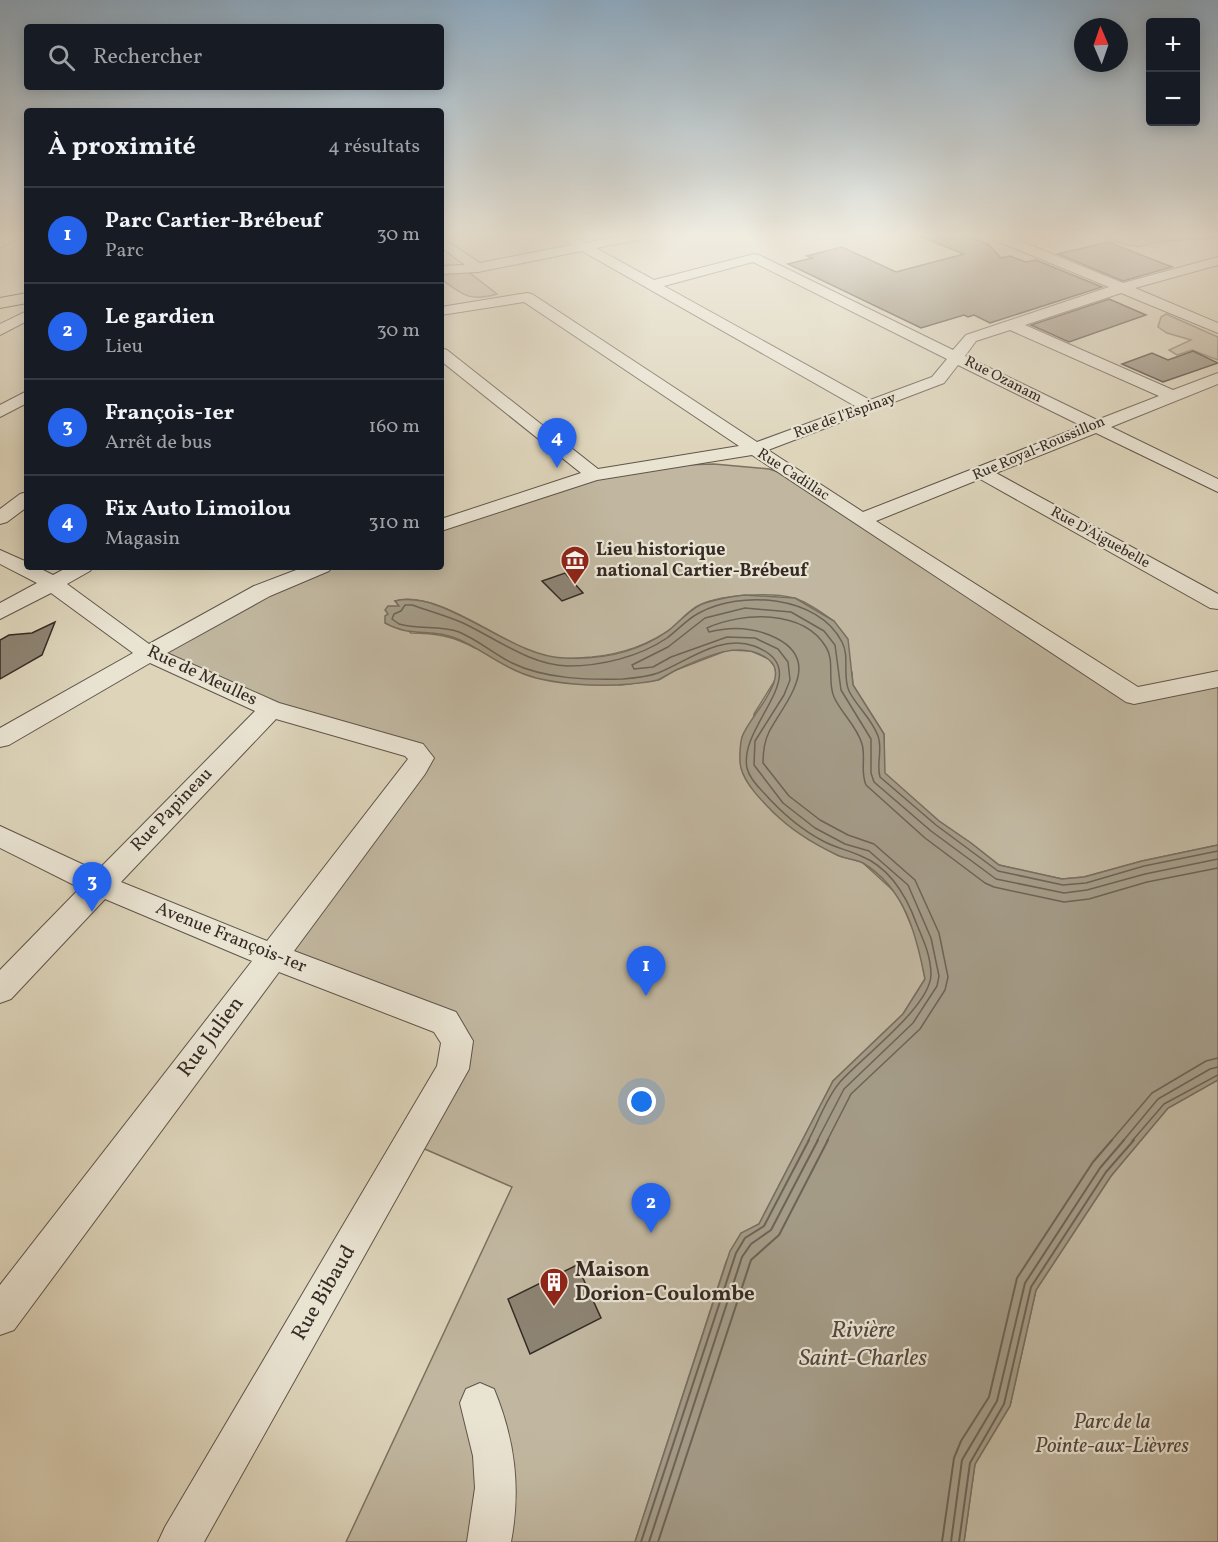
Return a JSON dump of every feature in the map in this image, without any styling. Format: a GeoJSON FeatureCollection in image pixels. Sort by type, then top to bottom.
{"type":"FeatureCollection","features":[{"type":"Feature","properties":{"kind":"street","name":"Rue Cadillac"},"geometry":{"type":"LineString","coordinates":[[444,311],[460,308]]}},
{"type":"Feature","properties":{"kind":"street","name":"Rue Cadillac"},"geometry":{"type":"LineString","coordinates":[[543,308],[861,520],[1134,696],[1218,679]]}},
{"type":"Feature","properties":{"kind":"street"},"geometry":{"type":"LineString","coordinates":[[693,308],[868,406]]}},
{"type":"Feature","properties":{"kind":"street","name":"Rue Ozanam"},"geometry":{"type":"LineString","coordinates":[[857,308],[1218,486]]}},
{"type":"Feature","properties":{"kind":"street","name":"Rue de l'Espinay"},"geometry":{"type":"LineString","coordinates":[[445,518],[594,475],[755,449],[938,380],[971,338],[1062,308]]}},
{"type":"Feature","properties":{"kind":"street"},"geometry":{"type":"LineString","coordinates":[[1169,308],[1218,328]]}},
{"type":"Feature","properties":{"kind":"street"},"geometry":{"type":"LineString","coordinates":[[0,330],[24,317]]}},
{"type":"Feature","properties":{"kind":"street"},"geometry":{"type":"LineString","coordinates":[[1012,325],[1171,395]]}},
{"type":"Feature","properties":{"kind":"street"},"geometry":{"type":"LineString","coordinates":[[444,355],[594,475]]}},
{"type":"Feature","properties":{"kind":"street","name":"Rue Royal-Roussillon"},"geometry":{"type":"LineString","coordinates":[[861,520],[982,474],[1198,384],[1218,378]]}},
{"type":"Feature","properties":{"kind":"street"},"geometry":{"type":"LineString","coordinates":[[1198,384],[1218,393]]}},
{"type":"Feature","properties":{"kind":"street"},"geometry":{"type":"LineString","coordinates":[[0,412],[24,398]]}},
{"type":"Feature","properties":{"kind":"street","name":"Rue D'Aiguebelle"},"geometry":{"type":"LineString","coordinates":[[982,474],[1218,603]]}},
{"type":"Feature","properties":{"kind":"street"},"geometry":{"type":"LineString","coordinates":[[0,518],[24,500]]}},
{"type":"Feature","properties":{"kind":"street","name":"Rue de Meulles"},"geometry":{"type":"LineString","coordinates":[[0,556],[24,568]]}},
{"type":"Feature","properties":{"kind":"street","name":"Rue de Meulles"},"geometry":{"type":"LineString","coordinates":[[27,570],[52,583],[147,653],[271,709],[414,750],[421,758]]}},
{"type":"Feature","properties":{"kind":"street"},"geometry":{"type":"LineString","coordinates":[[0,612],[77,570]]}},
{"type":"Feature","properties":{"kind":"street"},"geometry":{"type":"LineString","coordinates":[[0,739],[147,653],[262,591],[314,570]]}},
{"type":"Feature","properties":{"kind":"street","name":"Rue Papineau"},"geometry":{"type":"LineString","coordinates":[[0,990],[271,709]]}},
{"type":"Feature","properties":{"kind":"street","name":"Rue Julien"},"geometry":{"type":"LineString","coordinates":[[0,1316],[416,768],[421,758]]}},
{"type":"Feature","properties":{"kind":"street","name":"Avenue François-1er"},"geometry":{"type":"LineString","coordinates":[[0,836],[99,885],[272,956],[445,1022],[457,1041]]}},
{"type":"Feature","properties":{"kind":"street","name":"Rue Bibaud"},"geometry":{"type":"LineString","coordinates":[[180,1542],[453,1069],[457,1041]]}},
{"type":"Feature","properties":{"kind":"street"},"geometry":{"type":"LineString","coordinates":[[480,1403],[493,1444],[498,1479],[495,1518],[489,1542]]}},
{"type":"Feature","properties":{"kind":"green space"},"geometry":{"type":"Polygon","coordinates":[[[1166,314],[1218,337],[1218,360],[1192,350],[1177,355],[1169,350],[1191,340],[1167,333],[1158,327],[1161,317],[1166,314]]]}},
{"type":"Feature","properties":{"kind":"green space"},"geometry":{"type":"Polygon","coordinates":[[[714,464],[769,469],[801,479],[1134,696],[1218,679],[1218,845],[1142,861],[1084,877],[1062,879],[999,865],[939,821],[884,773],[884,734],[853,685],[852,673],[834,621],[810,605],[794,598],[759,595],[717,599],[696,607],[663,634],[634,648],[614,654],[567,659],[548,658],[526,650],[469,619],[430,603],[411,599],[395,601],[400,607],[389,614],[411,633],[444,636],[475,648],[620,685],[658,680],[676,670],[728,650],[751,651],[769,659],[775,667],[777,677],[754,714],[750,785],[774,813],[808,839],[840,856],[862,862],[898,895],[918,941],[925,979],[903,1014],[833,1081],[759,1224],[741,1234],[726,1262],[635,1542],[346,1542],[512,1187],[411,1143],[457,1041],[272,956],[421,758],[271,709],[147,653],[316,570],[444,570],[444,524],[594,475],[652,466],[714,464]]]}},
{"type":"Feature","properties":{"kind":"green space","name":"Parc de la Pointe-aux-Lièvres"},"geometry":{"type":"Polygon","coordinates":[[[1218,1080],[1218,1542],[964,1542],[975,1464],[1010,1406],[1036,1290],[1111,1176],[1168,1108],[1218,1080]]]}},
{"type":"Feature","properties":{"kind":"water","name":"Rivière Saint-Charles"},"geometry":{"type":"Polygon","coordinates":[[[744,595],[795,598],[834,621],[848,639],[853,685],[884,734],[885,773],[939,821],[999,865],[1062,879],[1084,877],[1142,861],[1218,845],[1218,1080],[1168,1108],[1111,1176],[1036,1290],[1010,1406],[975,1464],[964,1542],[635,1542],[730,1251],[741,1233],[759,1224],[833,1081],[903,1014],[925,979],[913,929],[899,899],[889,886],[863,863],[828,851],[787,825],[759,797],[743,774],[740,761],[742,737],[773,686],[774,667],[768,659],[757,653],[734,650],[711,655],[655,681],[618,685],[574,684],[544,680],[519,672],[471,645],[446,635],[412,632],[385,623],[385,616],[388,614],[385,610],[388,606],[399,606],[395,601],[415,600],[457,613],[522,647],[543,655],[592,658],[619,653],[644,644],[668,631],[700,605],[744,595]]]}},
{"type":"Feature","properties":{"kind":"building"},"geometry":{"type":"Polygon","coordinates":[[[879,308],[1037,308],[990,323],[974,315],[968,317],[964,315],[921,328],[879,308]]]}},
{"type":"Feature","properties":{"kind":"building"},"geometry":{"type":"Polygon","coordinates":[[[1082,308],[1130,308],[1146,315],[1069,342],[1031,325],[1082,308]]]}},
{"type":"Feature","properties":{"kind":"building"},"geometry":{"type":"Polygon","coordinates":[[[1193,351],[1218,363],[1163,382],[1122,364],[1152,353],[1168,360],[1193,351]]]}},
{"type":"Feature","properties":{"kind":"building"},"geometry":{"type":"Polygon","coordinates":[[[565,573],[583,593],[562,601],[542,581],[565,573]]]}},
{"type":"Feature","properties":{"kind":"building"},"geometry":{"type":"Polygon","coordinates":[[[55,622],[42,655],[0,679],[0,640],[9,635],[32,633],[55,622]]]}},
{"type":"Feature","properties":{"kind":"building","name":"Maison Dorion-Coulombe"},"geometry":{"type":"Polygon","coordinates":[[[577,1265],[601,1318],[530,1354],[508,1299],[577,1265]]]}},
{"type":"Feature","properties":{"kind":"place","name":"Fix Auto Limoilou"},"geometry":{"type":"Point","coordinates":[557,468]}},
{"type":"Feature","properties":{"kind":"place","name":"Lieu historique national Cartier-Brébeuf"},"geometry":{"type":"Point","coordinates":[575,586]}},
{"type":"Feature","properties":{"kind":"place","name":"François-1er"},"geometry":{"type":"Point","coordinates":[92,912]}},
{"type":"Feature","properties":{"kind":"place","name":"Parc Cartier-Brébeuf"},"geometry":{"type":"Point","coordinates":[646,996]}},
{"type":"Feature","properties":{"kind":"place","name":"Le gardien"},"geometry":{"type":"Point","coordinates":[651,1233]}},
{"type":"Feature","properties":{"kind":"place","name":"Maison Dorion-Coulombe"},"geometry":{"type":"Point","coordinates":[554,1308]}}]}
